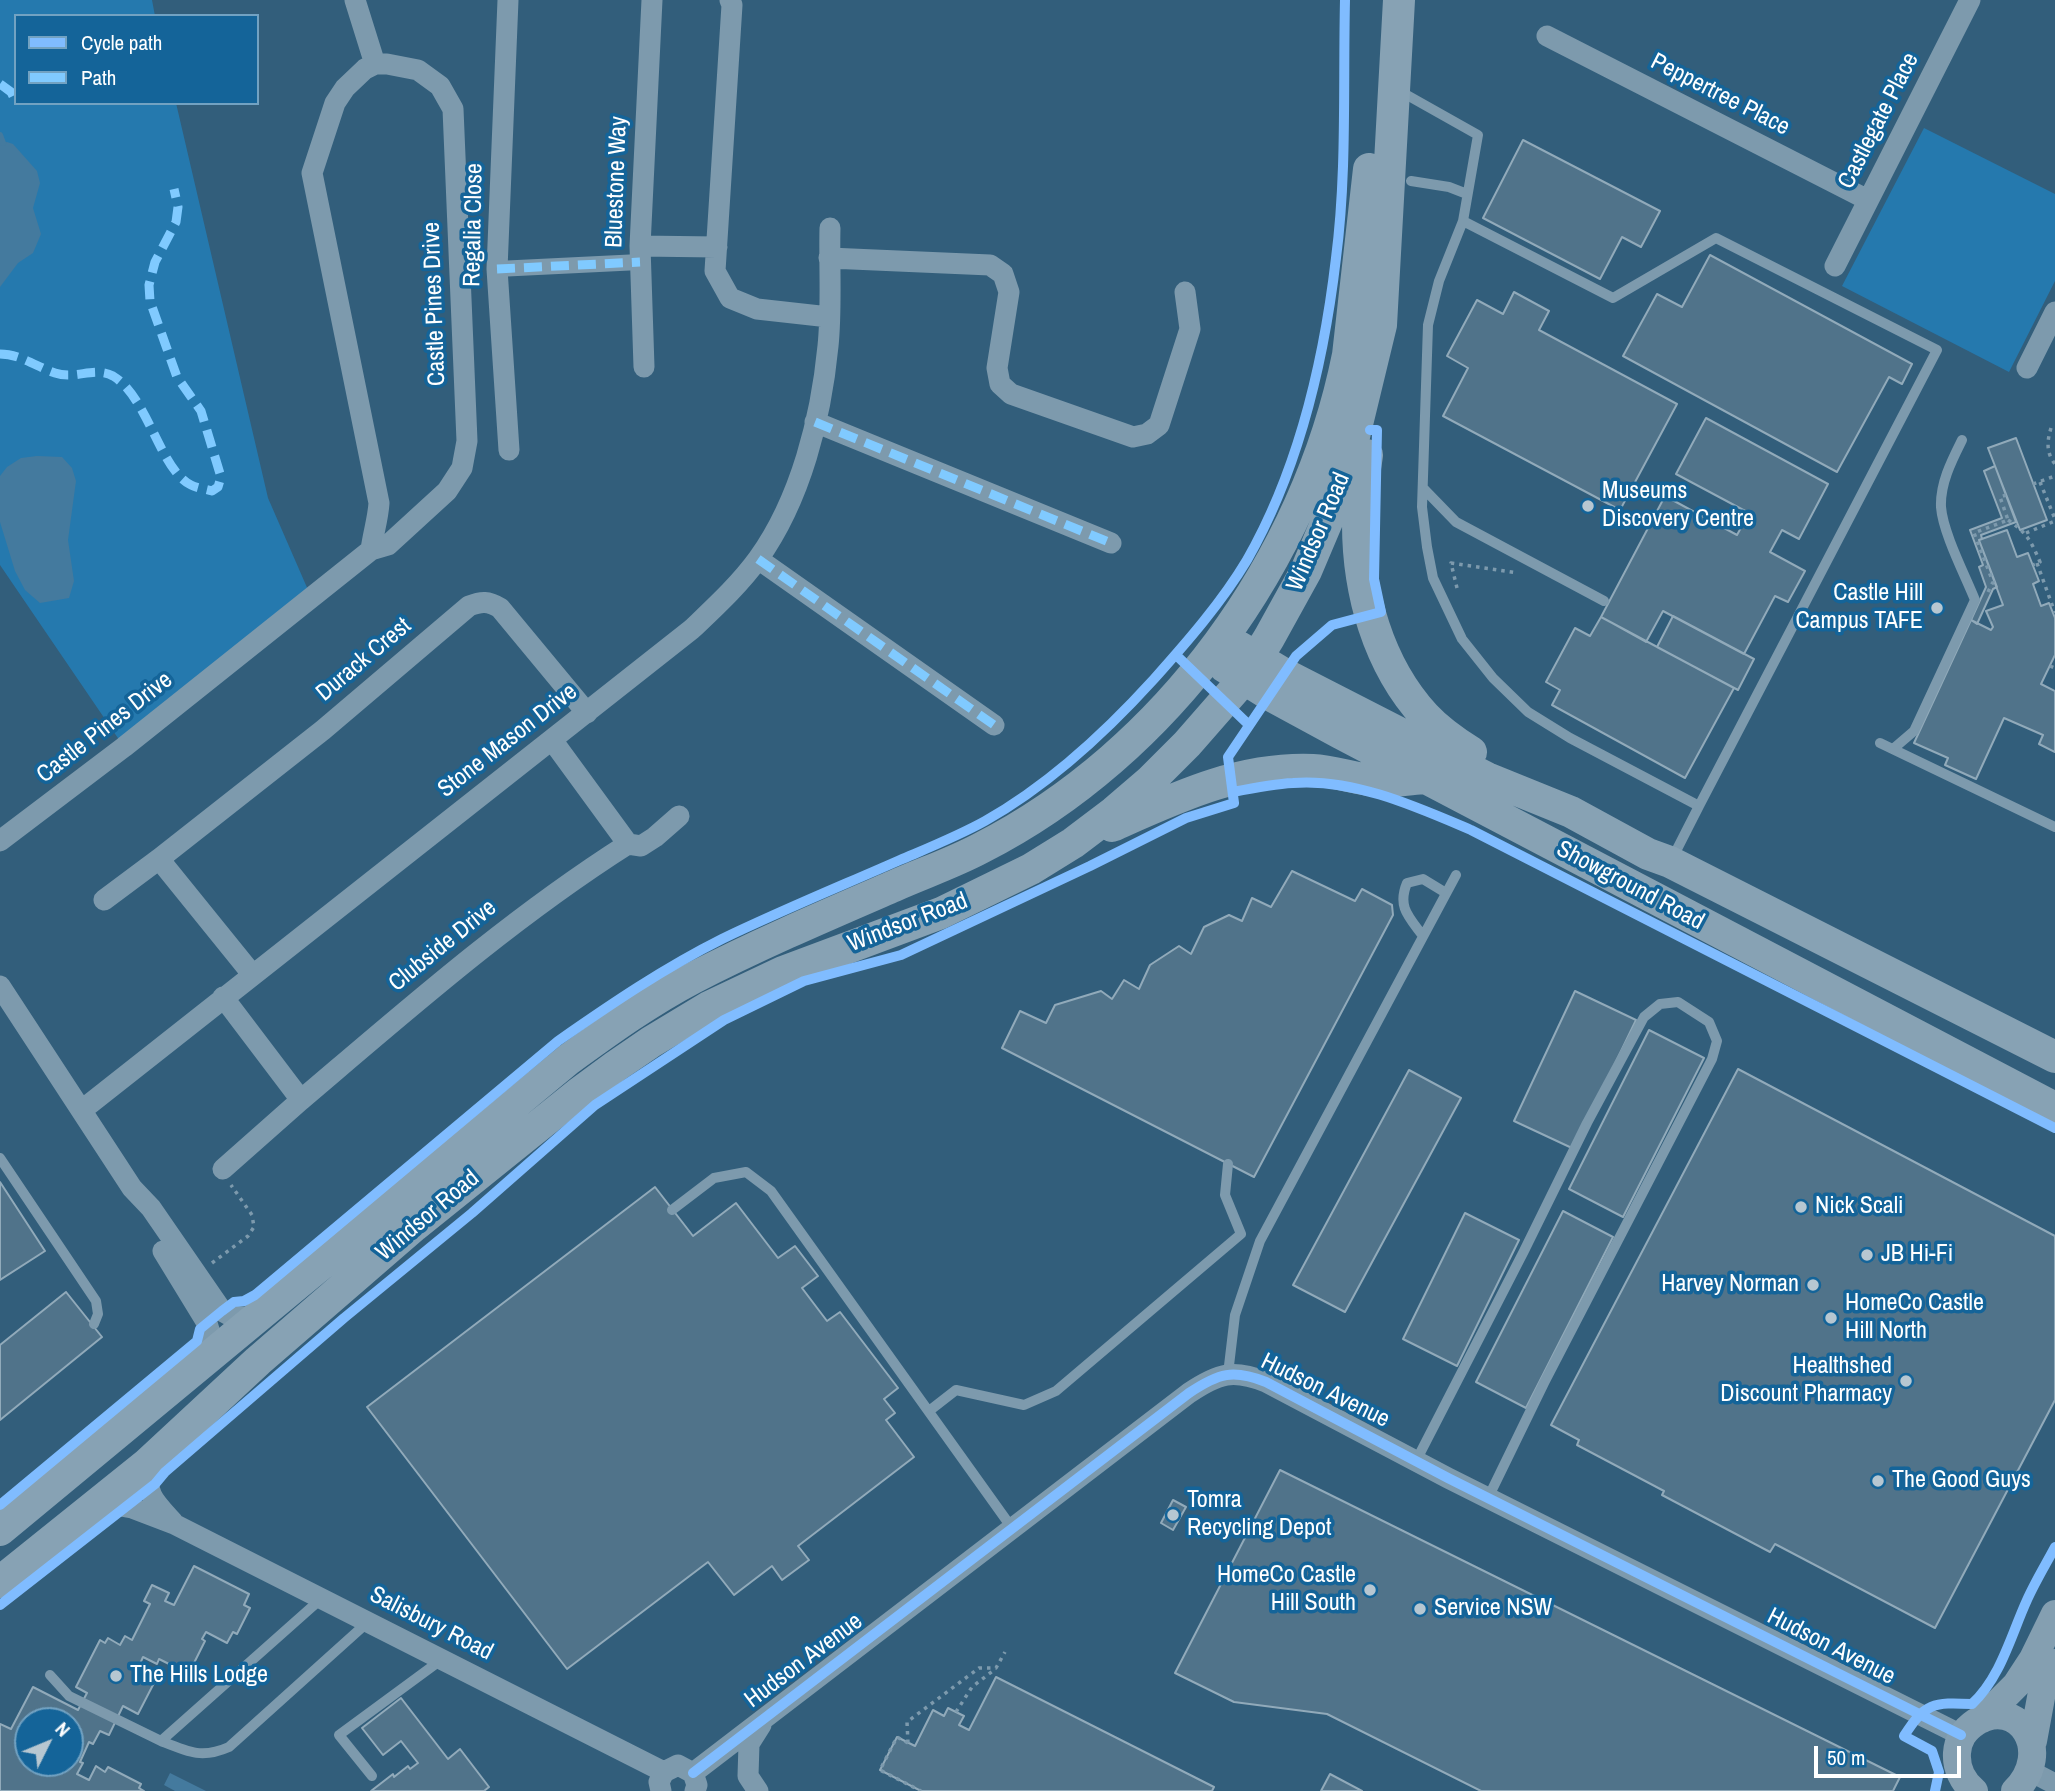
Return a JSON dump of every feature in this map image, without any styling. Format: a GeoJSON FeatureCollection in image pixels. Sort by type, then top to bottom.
{"type":"FeatureCollection","features":[{"type":"Feature","properties":{"kind":"main road","name":"Windsor Road"},"geometry":{"type":"LineString","coordinates":[[0,1530],[569,1059],[627,1018],[694,977],[982,848],[1032,818],[1105,765],[1163,709],[1216,647],[1277,550],[1326,436],[1343,381],[1353,326],[1366,201],[1372,133],[1377,0]]}},
{"type":"Feature","properties":{"kind":"main road","name":"Windsor Road"},"geometry":{"type":"LineString","coordinates":[[0,1582],[147,1464],[258,1361],[414,1226],[578,1094],[651,1042],[709,1007],[783,972],[941,913],[990,890],[1073,844],[1149,782],[1187,744],[1250,669],[1306,572],[1342,486],[1381,325],[1399,0]]}},
{"type":"Feature","properties":{"kind":"main road"},"geometry":{"type":"LineString","coordinates":[[1381,325],[1358,521],[1363,577],[1370,615],[1381,647],[1414,704],[1441,731],[1571,811]]}},
{"type":"Feature","properties":{"kind":"main road","name":"Showground Road"},"geometry":{"type":"LineString","coordinates":[[1216,647],[1425,778],[2055,1108]]}},
{"type":"Feature","properties":{"kind":"main road","name":"Showground Road"},"geometry":{"type":"LineString","coordinates":[[1250,669],[1284,674],[1487,778],[1571,811],[1648,854],[1670,862],[2055,1057]]}},
{"type":"Feature","properties":{"kind":"main road"},"geometry":{"type":"LineString","coordinates":[[1073,844],[1196,789],[1232,778],[1314,770],[1380,782],[1425,778]]}},
{"type":"Feature","properties":{"kind":"main road"},"geometry":{"type":"LineString","coordinates":[[1963,1785],[1956,1758],[1971,1727],[2016,1685],[2033,1659],[2055,1614]]}},
{"type":"Feature","properties":{"kind":"main road"},"geometry":{"type":"LineString","coordinates":[[2034,1782],[2033,1741],[2042,1692],[2055,1663]]}},
{"type":"Feature","properties":{"kind":"main road"},"geometry":{"type":"LineString","coordinates":[[1971,1727],[1994,1716],[2017,1721],[2033,1741]]}},
{"type":"Feature","properties":{"kind":"street"},"geometry":{"type":"LineString","coordinates":[[355,0],[375,64],[357,74],[335,103],[312,173],[379,503],[371,550]]}},
{"type":"Feature","properties":{"kind":"street","name":"Regalia Close"},"geometry":{"type":"LineString","coordinates":[[508,0],[498,269],[509,450]]}},
{"type":"Feature","properties":{"kind":"street","name":"Bluestone Way"},"geometry":{"type":"LineString","coordinates":[[644,367],[640,254],[652,0]]}},
{"type":"Feature","properties":{"kind":"street"},"geometry":{"type":"LineString","coordinates":[[730,0],[732,5],[715,271],[730,298],[757,309],[829,317]]}},
{"type":"Feature","properties":{"kind":"street","name":"Castlegate Place"},"geometry":{"type":"LineString","coordinates":[[1835,265],[1970,0]]}},
{"type":"Feature","properties":{"kind":"street","name":"Peppertree Place"},"geometry":{"type":"LineString","coordinates":[[1547,36],[1868,200]]}},
{"type":"Feature","properties":{"kind":"street","name":"Castle Pines Drive"},"geometry":{"type":"LineString","coordinates":[[0,841],[135,739],[371,550],[388,545],[447,491],[462,468],[467,441],[453,109],[440,86],[418,70],[375,64]]}},
{"type":"Feature","properties":{"kind":"street","name":"Stone Mason Drive"},"geometry":{"type":"LineString","coordinates":[[82,1110],[692,629],[758,559],[782,521],[815,422],[828,346],[830,228]]}},
{"type":"Feature","properties":{"kind":"street"},"geometry":{"type":"LineString","coordinates":[[498,269],[717,247]]}},
{"type":"Feature","properties":{"kind":"street"},"geometry":{"type":"LineString","coordinates":[[829,258],[989,265],[1003,274],[1009,292],[997,368],[1000,384],[1011,394],[1133,437],[1147,434],[1159,425],[1190,329],[1185,292]]}},
{"type":"Feature","properties":{"kind":"street"},"geometry":{"type":"LineString","coordinates":[[2027,368],[2055,312]]}},
{"type":"Feature","properties":{"kind":"street"},"geometry":{"type":"LineString","coordinates":[[815,422],[1111,542]]}},
{"type":"Feature","properties":{"kind":"street"},"geometry":{"type":"LineString","coordinates":[[758,559],[994,724]]}},
{"type":"Feature","properties":{"kind":"street","name":"Durack Crest"},"geometry":{"type":"LineString","coordinates":[[104,900],[323,730],[469,606],[481,601],[500,608],[587,713]]}},
{"type":"Feature","properties":{"kind":"street"},"geometry":{"type":"LineString","coordinates":[[552,740],[628,844]]}},
{"type":"Feature","properties":{"kind":"street","name":"Clubside Drive"},"geometry":{"type":"LineString","coordinates":[[223,1168],[491,939],[530,909],[628,844],[641,846],[655,837],[678,816]]}},
{"type":"Feature","properties":{"kind":"street"},"geometry":{"type":"LineString","coordinates":[[159,859],[252,974]]}},
{"type":"Feature","properties":{"kind":"street"},"geometry":{"type":"LineString","coordinates":[[0,986],[132,1188],[150,1208],[222,1311],[231,1316],[258,1318]]}},
{"type":"Feature","properties":{"kind":"street"},"geometry":{"type":"LineString","coordinates":[[223,997],[301,1100]]}},
{"type":"Feature","properties":{"kind":"street"},"geometry":{"type":"LineString","coordinates":[[132,1188],[144,1222],[207,1323],[209,1333],[206,1361]]}},
{"type":"Feature","properties":{"kind":"street","name":"Hudson Avenue"},"geometry":{"type":"LineString","coordinates":[[695,1786],[768,1715],[1189,1393],[1207,1381],[1228,1374],[1250,1376],[1266,1382],[1488,1497],[1971,1727]]}},
{"type":"Feature","properties":{"kind":"street","name":"Salisbury Road"},"geometry":{"type":"LineString","coordinates":[[147,1464],[147,1489],[174,1524]]}},
{"type":"Feature","properties":{"kind":"street","name":"Salisbury Road"},"geometry":{"type":"LineString","coordinates":[[99,1502],[132,1508],[174,1524],[323,1598],[442,1659],[662,1782]]}},
{"type":"Feature","properties":{"kind":"street"},"geometry":{"type":"LineString","coordinates":[[758,1791],[748,1776],[749,1744],[768,1715]]}},
{"type":"Feature","properties":{"kind":"street"},"geometry":{"type":"LineString","coordinates":[[662,1782],[678,1765],[695,1786]]}},
{"type":"Feature","properties":{"kind":"lane"},"geometry":{"type":"LineString","coordinates":[[1394,88],[1479,135],[1463,221],[1439,281],[1429,325],[1422,507],[1433,578],[1462,639],[1493,678],[1528,712],[1699,806]]}},
{"type":"Feature","properties":{"kind":"lane"},"geometry":{"type":"LineString","coordinates":[[1411,181],[1449,187],[1467,194]]}},
{"type":"Feature","properties":{"kind":"lane"},"geometry":{"type":"LineString","coordinates":[[1463,221],[1613,298],[1716,238],[1937,351],[1670,862]]}},
{"type":"Feature","properties":{"kind":"lane"},"geometry":{"type":"LineString","coordinates":[[1893,749],[1913,732],[1975,600],[1946,527],[1941,507],[1949,464],[1962,440]]}},
{"type":"Feature","properties":{"kind":"lane"},"geometry":{"type":"LineString","coordinates":[[1423,488],[1456,522],[1604,601]]}},
{"type":"Feature","properties":{"kind":"lane"},"geometry":{"type":"LineString","coordinates":[[1880,743],[2055,827]]}},
{"type":"Feature","properties":{"kind":"lane"},"geometry":{"type":"LineString","coordinates":[[1228,1374],[1235,1315],[1260,1241],[1456,875]]}},
{"type":"Feature","properties":{"kind":"lane"},"geometry":{"type":"LineString","coordinates":[[1423,936],[1404,910],[1401,896],[1406,883],[1423,879],[1446,893]]}},
{"type":"Feature","properties":{"kind":"lane"},"geometry":{"type":"LineString","coordinates":[[1416,1461],[1587,1123],[1644,1017],[1660,1004],[1678,1002],[1709,1022],[1717,1041],[1712,1059],[1488,1497]]}},
{"type":"Feature","properties":{"kind":"lane"},"geometry":{"type":"LineString","coordinates":[[0,1158],[96,1301],[98,1314],[94,1324]]}},
{"type":"Feature","properties":{"kind":"lane"},"geometry":{"type":"LineString","coordinates":[[929,1411],[956,1390],[1024,1405],[1056,1391],[1241,1234],[1225,1195],[1228,1164]]}},
{"type":"Feature","properties":{"kind":"lane"},"geometry":{"type":"LineString","coordinates":[[672,1210],[714,1178],[746,1172],[771,1191],[1012,1528]]}},
{"type":"Feature","properties":{"kind":"lane"},"geometry":{"type":"LineString","coordinates":[[161,1741],[323,1598]]}},
{"type":"Feature","properties":{"kind":"lane"},"geometry":{"type":"LineString","coordinates":[[50,1675],[69,1696],[161,1741],[197,1754],[214,1754],[229,1747],[369,1621]]}},
{"type":"Feature","properties":{"kind":"lane"},"geometry":{"type":"LineString","coordinates":[[372,1776],[339,1735],[442,1659]]}},
{"type":"Feature","properties":{"kind":"path"},"geometry":{"type":"LineString","coordinates":[[2051,428],[2047,442],[2055,464]]}},
{"type":"Feature","properties":{"kind":"path"},"geometry":{"type":"LineString","coordinates":[[2033,484],[2055,476]]}},
{"type":"Feature","properties":{"kind":"path"},"geometry":{"type":"LineString","coordinates":[[2026,533],[2055,520],[2040,482]]}},
{"type":"Feature","properties":{"kind":"path"},"geometry":{"type":"LineString","coordinates":[[2006,495],[2000,497],[2008,520],[2026,533],[2040,562],[2035,564],[2055,613]]}},
{"type":"Feature","properties":{"kind":"path"},"geometry":{"type":"LineString","coordinates":[[1967,619],[1974,622],[1993,582],[1974,533],[2008,520]]}},
{"type":"Feature","properties":{"kind":"path"},"geometry":{"type":"LineString","coordinates":[[1460,595],[1455,586],[1451,563],[1527,575]]}},
{"type":"Feature","properties":{"kind":"path"},"geometry":{"type":"LineString","coordinates":[[196,1275],[248,1236],[254,1227],[252,1215],[223,1174],[223,1168]]}},
{"type":"Feature","properties":{"kind":"path"},"geometry":{"type":"LineString","coordinates":[[956,1712],[972,1687],[996,1668],[1005,1652]]}},
{"type":"Feature","properties":{"kind":"path"},"geometry":{"type":"LineString","coordinates":[[921,1791],[880,1770],[897,1737],[908,1743],[907,1722],[979,1668],[996,1668]]}},
{"type":"Feature","properties":{"kind":"shaded area"},"geometry":{"type":"Polygon","coordinates":[[[0,0],[152,0],[155,14],[14,14],[14,105],[176,105],[268,498],[312,599],[124,747],[0,565],[0,0]]]}},
{"type":"Feature","properties":{"kind":"shaded area"},"geometry":{"type":"Polygon","coordinates":[[[1924,128],[2055,194],[2055,281],[2009,372],[1842,286],[1924,128]]]}},
{"type":"Feature","properties":{"kind":"shaded area"},"geometry":{"type":"Polygon","coordinates":[[[0,143],[13,144],[37,171],[40,183],[33,208],[41,234],[33,253],[18,263],[0,287],[0,143]]]}},
{"type":"Feature","properties":{"kind":"shaded area"},"geometry":{"type":"Polygon","coordinates":[[[62,457],[72,468],[76,481],[68,540],[74,581],[69,598],[40,603],[25,590],[15,571],[0,522],[0,476],[7,467],[21,458],[62,457]]]}},
{"type":"Feature","properties":{"kind":"shaded area"},"geometry":{"type":"Polygon","coordinates":[[[170,1773],[206,1791],[175,1791],[164,1785],[170,1773]]]}},
{"type":"Feature","properties":{"kind":"building"},"geometry":{"type":"Polygon","coordinates":[[[1523,140],[1660,211],[1641,247],[1622,237],[1600,279],[1483,218],[1523,140]]]}},
{"type":"Feature","properties":{"kind":"building"},"geometry":{"type":"Polygon","coordinates":[[[1710,255],[1912,364],[1902,384],[1889,377],[1837,472],[1623,356],[1657,294],[1682,307],[1710,255]]]}},
{"type":"Feature","properties":{"kind":"building"},"geometry":{"type":"Polygon","coordinates":[[[1514,292],[1549,311],[1539,330],[1677,404],[1620,510],[1443,416],[1468,368],[1447,356],[1477,300],[1503,314],[1514,292]]]}},
{"type":"Feature","properties":{"kind":"building"},"geometry":{"type":"Polygon","coordinates":[[[1706,418],[1828,484],[1799,539],[1782,530],[1770,552],[1805,571],[1788,602],[1775,596],[1744,654],[1663,611],[1646,642],[1601,617],[1665,496],[1737,535],[1749,513],[1676,474],[1706,418]]]}},
{"type":"Feature","properties":{"kind":"building"},"geometry":{"type":"Polygon","coordinates":[[[2016,438],[2047,520],[2020,530],[1988,448],[2016,438]]]}},
{"type":"Feature","properties":{"kind":"building"},"geometry":{"type":"Polygon","coordinates":[[[1995,466],[2016,522],[1981,535],[1982,539],[1979,540],[1997,587],[1993,589],[1977,624],[1971,620],[1986,587],[1979,567],[1983,565],[1970,530],[2002,518],[1984,471],[1995,466]]]}},
{"type":"Feature","properties":{"kind":"building"},"geometry":{"type":"Polygon","coordinates":[[[2007,530],[2017,557],[2028,553],[2039,581],[2033,584],[2041,606],[2049,603],[2055,618],[2055,655],[2041,684],[2055,691],[2055,752],[2039,744],[2043,735],[2004,718],[1976,779],[1945,765],[1948,758],[1914,743],[1971,620],[1991,630],[1993,627],[1986,611],[2003,605],[1979,540],[2007,530]]]}},
{"type":"Feature","properties":{"kind":"building"},"geometry":{"type":"Polygon","coordinates":[[[1673,616],[1754,659],[1738,690],[1657,647],[1673,616]]]}},
{"type":"Feature","properties":{"kind":"building"},"geometry":{"type":"Polygon","coordinates":[[[1601,617],[1734,688],[1685,778],[1552,705],[1560,690],[1546,682],[1575,628],[1590,636],[1601,617]]]}},
{"type":"Feature","properties":{"kind":"building"},"geometry":{"type":"Polygon","coordinates":[[[1292,871],[1355,901],[1362,889],[1392,905],[1393,915],[1254,1177],[1002,1048],[1020,1011],[1046,1023],[1055,1005],[1101,991],[1112,999],[1124,980],[1139,989],[1150,965],[1179,946],[1191,954],[1204,927],[1229,915],[1242,921],[1252,898],[1271,907],[1292,871]]]}},
{"type":"Feature","properties":{"kind":"building"},"geometry":{"type":"Polygon","coordinates":[[[1575,991],[1636,1020],[1574,1149],[1514,1121],[1575,991]]]}},
{"type":"Feature","properties":{"kind":"building"},"geometry":{"type":"Polygon","coordinates":[[[1649,1030],[1704,1058],[1623,1217],[1569,1189],[1649,1030]]]}},
{"type":"Feature","properties":{"kind":"building","name":"HomeCo Castle Hill North"},"geometry":{"type":"Polygon","coordinates":[[[1738,1069],[2055,1236],[2055,1400],[1935,1628],[1775,1544],[1770,1552],[1662,1495],[1664,1491],[1577,1445],[1579,1440],[1551,1425],[1738,1069]]]}},
{"type":"Feature","properties":{"kind":"building"},"geometry":{"type":"Polygon","coordinates":[[[1409,1070],[1461,1098],[1345,1312],[1293,1285],[1409,1070]]]}},
{"type":"Feature","properties":{"kind":"building"},"geometry":{"type":"Polygon","coordinates":[[[0,1182],[45,1251],[0,1280],[0,1182]]]}},
{"type":"Feature","properties":{"kind":"building"},"geometry":{"type":"Polygon","coordinates":[[[655,1187],[693,1236],[736,1203],[778,1258],[795,1246],[818,1276],[802,1288],[827,1321],[840,1312],[898,1388],[884,1399],[895,1413],[886,1420],[914,1457],[798,1546],[809,1560],[782,1580],[772,1566],[734,1595],[708,1562],[567,1669],[367,1407],[655,1187]]]}},
{"type":"Feature","properties":{"kind":"building"},"geometry":{"type":"Polygon","coordinates":[[[1563,1211],[1613,1237],[1526,1408],[1476,1382],[1563,1211]]]}},
{"type":"Feature","properties":{"kind":"building"},"geometry":{"type":"Polygon","coordinates":[[[1465,1213],[1519,1240],[1457,1366],[1403,1339],[1465,1213]]]}},
{"type":"Feature","properties":{"kind":"building"},"geometry":{"type":"Polygon","coordinates":[[[66,1292],[102,1337],[0,1420],[0,1345],[66,1292]]]}},
{"type":"Feature","properties":{"kind":"building","name":"HomeCo Castle Hill South"},"geometry":{"type":"Polygon","coordinates":[[[1280,1470],[1900,1777],[1893,1791],[1481,1791],[1327,1714],[1234,1702],[1175,1673],[1280,1470]]]}},
{"type":"Feature","properties":{"kind":"building","name":"Tomra Recycling Depot"},"geometry":{"type":"Polygon","coordinates":[[[1173,1500],[1186,1507],[1173,1530],[1161,1523],[1173,1500]]]}},
{"type":"Feature","properties":{"kind":"building","name":"The Hills Lodge"},"geometry":{"type":"Polygon","coordinates":[[[194,1566],[249,1594],[244,1605],[250,1608],[237,1634],[233,1632],[227,1643],[206,1632],[202,1639],[205,1641],[193,1665],[189,1663],[185,1672],[159,1659],[157,1664],[143,1657],[139,1666],[152,1672],[148,1680],[154,1683],[138,1714],[123,1706],[109,1735],[100,1731],[93,1744],[89,1742],[84,1753],[84,1707],[80,1707],[87,1693],[76,1687],[100,1640],[105,1643],[108,1638],[120,1645],[125,1636],[132,1640],[150,1604],[144,1601],[152,1585],[169,1593],[165,1601],[174,1605],[194,1566]]]}},
{"type":"Feature","properties":{"kind":"building"},"geometry":{"type":"Polygon","coordinates":[[[996,1677],[1214,1787],[1212,1791],[921,1791],[880,1770],[897,1737],[915,1746],[933,1710],[944,1716],[948,1708],[964,1716],[959,1725],[969,1730],[996,1677]]]}},
{"type":"Feature","properties":{"kind":"building","name":"The Hills Lodge"},"geometry":{"type":"Polygon","coordinates":[[[33,1687],[72,1707],[23,1707],[33,1687]]]}},
{"type":"Feature","properties":{"kind":"building"},"geometry":{"type":"Polygon","coordinates":[[[401,1698],[448,1759],[460,1749],[489,1787],[484,1791],[371,1791],[393,1774],[394,1777],[408,1766],[410,1769],[418,1763],[401,1741],[383,1755],[362,1728],[401,1698]]]}},
{"type":"Feature","properties":{"kind":"building","name":"The Hills Lodge"},"geometry":{"type":"Polygon","coordinates":[[[14,1723],[14,1777],[83,1777],[89,1780],[96,1766],[105,1772],[108,1767],[141,1784],[139,1788],[144,1791],[0,1791],[0,1724],[11,1729],[14,1723]]]}},
{"type":"Feature","properties":{"kind":"building"},"geometry":{"type":"Polygon","coordinates":[[[1330,1774],[1362,1791],[1321,1791],[1330,1774]]]}},
{"type":"Feature","properties":{"kind":"waterway"},"geometry":{"type":"LineString","coordinates":[[0,135],[3,143]]}},
{"type":"Feature","properties":{"kind":"marked path"},"geometry":{"type":"LineString","coordinates":[[0,84],[11,92],[14,98]]}},
{"type":"Feature","properties":{"kind":"marked path"},"geometry":{"type":"LineString","coordinates":[[0,354],[14,356],[62,375],[99,372],[113,376],[136,400],[180,477],[198,488],[212,491],[218,487],[221,477],[201,411],[177,377],[150,301],[149,285],[155,262],[176,222],[178,207],[174,189]]}},
{"type":"Feature","properties":{"kind":"marked path"},"geometry":{"type":"LineString","coordinates":[[497,269],[640,262]]}},
{"type":"Feature","properties":{"kind":"marked path"},"geometry":{"type":"LineString","coordinates":[[815,422],[1111,543]]}},
{"type":"Feature","properties":{"kind":"marked path"},"geometry":{"type":"LineString","coordinates":[[758,559],[994,725]]}},
{"type":"Feature","properties":{"kind":"cycle path"},"geometry":{"type":"LineString","coordinates":[[0,1505],[197,1341],[200,1329],[234,1302],[244,1301],[255,1295],[558,1041],[618,1000],[700,950],[954,837],[1009,807],[1075,757],[1154,679],[1215,606],[1247,560],[1281,489],[1306,414],[1331,297],[1339,226],[1343,162],[1345,0]]}},
{"type":"Feature","properties":{"kind":"cycle path"},"geometry":{"type":"LineString","coordinates":[[0,1605],[155,1484],[165,1472],[344,1318],[472,1213],[595,1105],[724,1020],[804,981],[901,955],[1186,818],[1234,803],[1228,757],[1296,656],[1332,625],[1381,612],[1374,579],[1377,430],[1370,430]]}},
{"type":"Feature","properties":{"kind":"cycle path"},"geometry":{"type":"LineString","coordinates":[[1176,655],[1248,724]]}},
{"type":"Feature","properties":{"kind":"cycle path"},"geometry":{"type":"LineString","coordinates":[[1233,792],[1293,783],[1339,785],[1384,796],[1429,812],[1471,830],[2055,1128]]}},
{"type":"Feature","properties":{"kind":"cycle path"},"geometry":{"type":"LineString","coordinates":[[693,1773],[1189,1393],[1218,1377],[1235,1374],[1266,1382],[1448,1478],[1961,1735]]}},
{"type":"Feature","properties":{"kind":"cycle path"},"geometry":{"type":"LineString","coordinates":[[1935,1791],[1939,1772],[1932,1751],[1904,1736],[1918,1717],[1931,1707],[1972,1704],[1982,1693],[1998,1668],[2030,1593],[2055,1547]]}},
{"type":"Feature","properties":{"kind":"place","name":"Museums Discovery Centre"},"geometry":{"type":"Point","coordinates":[1588,506]}},
{"type":"Feature","properties":{"kind":"place","name":"Castle Hill Campus TAFE"},"geometry":{"type":"Point","coordinates":[1937,608]}},
{"type":"Feature","properties":{"kind":"place","name":"Nick Scali"},"geometry":{"type":"Point","coordinates":[1801,1207]}},
{"type":"Feature","properties":{"kind":"place","name":"JB Hi-Fi"},"geometry":{"type":"Point","coordinates":[1867,1255]}},
{"type":"Feature","properties":{"kind":"place","name":"Harvey Norman"},"geometry":{"type":"Point","coordinates":[1813,1285]}},
{"type":"Feature","properties":{"kind":"place","name":"HomeCo Castle Hill North"},"geometry":{"type":"Point","coordinates":[1831,1318]}},
{"type":"Feature","properties":{"kind":"place","name":"Healthshed Discount Pharmacy"},"geometry":{"type":"Point","coordinates":[1906,1381]}},
{"type":"Feature","properties":{"kind":"place","name":"The Good Guys"},"geometry":{"type":"Point","coordinates":[1878,1481]}},
{"type":"Feature","properties":{"kind":"place","name":"Tomra Recycling Depot"},"geometry":{"type":"Point","coordinates":[1173,1515]}},
{"type":"Feature","properties":{"kind":"place","name":"HomeCo Castle Hill South"},"geometry":{"type":"Point","coordinates":[1370,1590]}},
{"type":"Feature","properties":{"kind":"place","name":"Service NSW"},"geometry":{"type":"Point","coordinates":[1420,1609]}},
{"type":"Feature","properties":{"kind":"place","name":"The Hills Lodge"},"geometry":{"type":"Point","coordinates":[116,1676]}}]}
